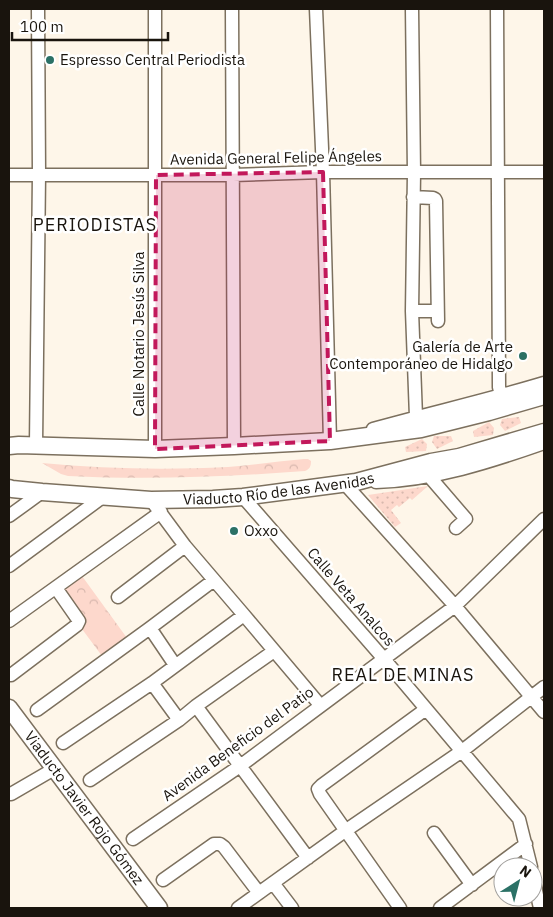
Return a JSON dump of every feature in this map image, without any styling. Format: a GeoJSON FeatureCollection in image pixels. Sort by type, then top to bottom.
{"type":"FeatureCollection","features":[{"type":"Feature","properties":{"kind":"main road"},"geometry":{"type":"LineString","coordinates":[[12,443],[155,449],[335,440],[421,429],[544,396]]}},
{"type":"Feature","properties":{"kind":"main road","name":"Viaducto Río de las Avenidas"},"geometry":{"type":"LineString","coordinates":[[10,489],[104,496],[156,506],[243,497],[350,483],[431,462],[459,457],[544,432]]}},
{"type":"Feature","properties":{"kind":"main road","name":"Viaducto Javier Rojo Gómez"},"geometry":{"type":"LineString","coordinates":[[9,708],[159,908]]}},
{"type":"Feature","properties":{"kind":"street"},"geometry":{"type":"LineString","coordinates":[[36,445],[39,174],[38,9]]}},
{"type":"Feature","properties":{"kind":"street","name":"Calle Notario Jesús Silva"},"geometry":{"type":"LineString","coordinates":[[155,9],[155,449]]}},
{"type":"Feature","properties":{"kind":"street"},"geometry":{"type":"LineString","coordinates":[[232,9],[234,446]]}},
{"type":"Feature","properties":{"kind":"street"},"geometry":{"type":"LineString","coordinates":[[316,9],[335,440],[544,383]]}},
{"type":"Feature","properties":{"kind":"street"},"geometry":{"type":"LineString","coordinates":[[412,9],[414,173],[412,310],[416,417]]}},
{"type":"Feature","properties":{"kind":"street"},"geometry":{"type":"LineString","coordinates":[[497,9],[499,387],[502,396]]}},
{"type":"Feature","properties":{"kind":"street","name":"Avenida General Felipe Ángeles"},"geometry":{"type":"LineString","coordinates":[[9,175],[544,172]]}},
{"type":"Feature","properties":{"kind":"street"},"geometry":{"type":"LineString","coordinates":[[412,310],[438,316],[436,201],[433,198],[413,197]]}},
{"type":"Feature","properties":{"kind":"street"},"geometry":{"type":"LineString","coordinates":[[350,483],[429,476],[508,455],[544,443]]}},
{"type":"Feature","properties":{"kind":"street"},"geometry":{"type":"LineString","coordinates":[[429,476],[466,519],[456,528]]}},
{"type":"Feature","properties":{"kind":"street"},"geometry":{"type":"LineString","coordinates":[[350,483],[544,712]]}},
{"type":"Feature","properties":{"kind":"street"},"geometry":{"type":"LineString","coordinates":[[9,516],[42,492]]}},
{"type":"Feature","properties":{"kind":"street"},"geometry":{"type":"LineString","coordinates":[[9,566],[104,496]]}},
{"type":"Feature","properties":{"kind":"street","name":"Calle Veta Analcos"},"geometry":{"type":"LineString","coordinates":[[243,497],[462,750],[519,819],[529,857]]}},
{"type":"Feature","properties":{"kind":"street"},"geometry":{"type":"LineString","coordinates":[[9,621],[56,588],[156,506],[185,546],[320,706]]}},
{"type":"Feature","properties":{"kind":"street","name":"Avenida Beneficio del Patio"},"geometry":{"type":"LineString","coordinates":[[133,839],[240,766],[455,606],[544,519]]}},
{"type":"Feature","properties":{"kind":"street"},"geometry":{"type":"LineString","coordinates":[[118,597],[185,546]]}},
{"type":"Feature","properties":{"kind":"street"},"geometry":{"type":"LineString","coordinates":[[37,710],[214,580]]}},
{"type":"Feature","properties":{"kind":"street"},"geometry":{"type":"LineString","coordinates":[[11,675],[77,625],[79,621],[56,588]]}},
{"type":"Feature","properties":{"kind":"street"},"geometry":{"type":"LineString","coordinates":[[63,743],[152,683],[244,615]]}},
{"type":"Feature","properties":{"kind":"street"},"geometry":{"type":"LineString","coordinates":[[150,628],[175,665]]}},
{"type":"Feature","properties":{"kind":"street"},"geometry":{"type":"LineString","coordinates":[[90,780],[180,720],[196,706],[274,651]]}},
{"type":"Feature","properties":{"kind":"street"},"geometry":{"type":"LineString","coordinates":[[152,683],[180,720]]}},
{"type":"Feature","properties":{"kind":"street"},"geometry":{"type":"LineString","coordinates":[[238,908],[462,750],[544,687]]}},
{"type":"Feature","properties":{"kind":"street"},"geometry":{"type":"LineString","coordinates":[[196,706],[308,858]]}},
{"type":"Feature","properties":{"kind":"street"},"geometry":{"type":"LineString","coordinates":[[400,908],[318,789],[426,709]]}},
{"type":"Feature","properties":{"kind":"street"},"geometry":{"type":"LineString","coordinates":[[11,794],[54,769]]}},
{"type":"Feature","properties":{"kind":"street"},"geometry":{"type":"LineString","coordinates":[[434,833],[472,885]]}},
{"type":"Feature","properties":{"kind":"street"},"geometry":{"type":"LineString","coordinates":[[163,880],[214,844],[220,844],[259,893]]}},
{"type":"Feature","properties":{"kind":"street"},"geometry":{"type":"LineString","coordinates":[[440,908],[526,844]]}},
{"type":"Feature","properties":{"kind":"street"},"geometry":{"type":"LineString","coordinates":[[273,883],[292,908]]}},
{"type":"Feature","properties":{"kind":"highlighted area"},"geometry":{"type":"Polygon","coordinates":[[[323,172],[330,441],[155,449],[156,175],[323,172]]]}},
{"type":"Feature","properties":{"kind":"green space"},"geometry":{"type":"Polygon","coordinates":[[[519,417],[521,423],[505,431],[500,425],[502,419],[519,417]]]}},
{"type":"Feature","properties":{"kind":"green space"},"geometry":{"type":"Polygon","coordinates":[[[489,422],[494,428],[493,435],[474,437],[473,431],[489,422]]]}},
{"type":"Feature","properties":{"kind":"green space"},"geometry":{"type":"Polygon","coordinates":[[[434,436],[451,436],[453,441],[437,449],[432,442],[434,436]]]}},
{"type":"Feature","properties":{"kind":"green space"},"geometry":{"type":"Polygon","coordinates":[[[422,439],[427,444],[426,451],[406,452],[405,447],[422,439]]]}},
{"type":"Feature","properties":{"kind":"green space"},"geometry":{"type":"Polygon","coordinates":[[[304,459],[311,461],[310,467],[305,471],[157,478],[68,476],[42,463],[112,468],[182,468],[228,467],[304,459]]]}},
{"type":"Feature","properties":{"kind":"green space"},"geometry":{"type":"Polygon","coordinates":[[[428,486],[412,500],[410,498],[399,507],[397,505],[391,510],[401,523],[395,527],[368,495],[428,486]]]}},
{"type":"Feature","properties":{"kind":"green space"},"geometry":{"type":"Polygon","coordinates":[[[82,576],[127,638],[102,656],[82,629],[81,616],[65,593],[65,588],[82,576]]]}},
{"type":"Feature","properties":{"kind":"green space"},"geometry":{"type":"Polygon","coordinates":[[[100,604],[124,637],[106,650],[82,616],[100,604]]]}},
{"type":"Feature","properties":{"kind":"place","name":"Espresso Central Periodista"},"geometry":{"type":"Point","coordinates":[50,60]}},
{"type":"Feature","properties":{"kind":"place","name":"Galería de Arte Contemporáneo de Hidalgo"},"geometry":{"type":"Point","coordinates":[523,356]}},
{"type":"Feature","properties":{"kind":"place","name":"Oxxo"},"geometry":{"type":"Point","coordinates":[234,531]}},
{"type":"Feature","properties":{"kind":"district","name":"PERIODISTAS"},"geometry":{"type":"Point","coordinates":[95,225]}},
{"type":"Feature","properties":{"kind":"district","name":"REAL DE MINAS"},"geometry":{"type":"Point","coordinates":[403,675]}}]}
